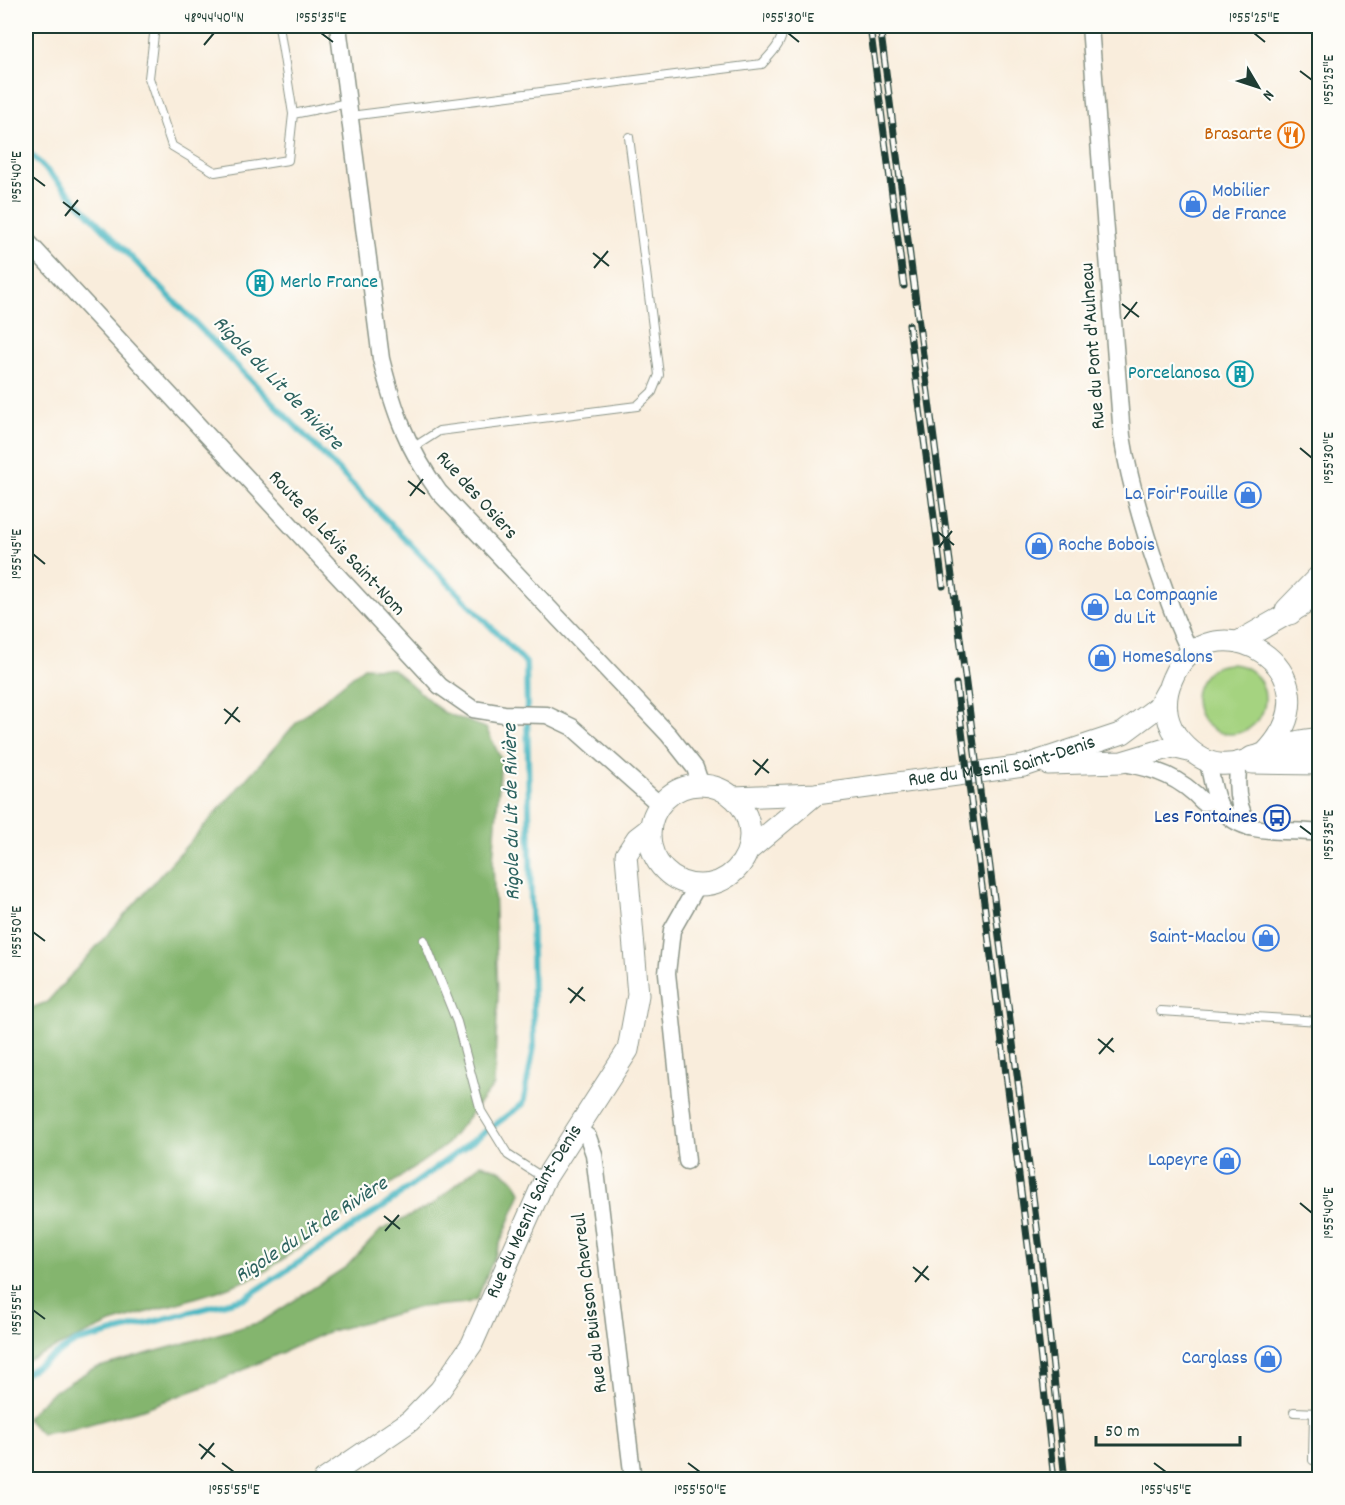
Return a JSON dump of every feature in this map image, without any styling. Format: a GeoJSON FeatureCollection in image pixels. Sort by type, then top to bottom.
{"type":"FeatureCollection","features":[{"type":"Feature","properties":{"kind":"main road"},"geometry":{"type":"LineString","coordinates":[[1289,611],[1320,579]]}},
{"type":"Feature","properties":{"kind":"main road"},"geometry":{"type":"LineString","coordinates":[[1252,759],[1320,761]]}},
{"type":"Feature","properties":{"kind":"street","name":"Rue des Osiers"},"geometry":{"type":"LineString","coordinates":[[339,26],[381,359],[394,410],[411,449],[439,492],[669,735],[695,768],[701,785]]}},
{"type":"Feature","properties":{"kind":"street","name":"Rue du Pont d'Aulneau"},"geometry":{"type":"LineString","coordinates":[[1090,26],[1122,436],[1134,500],[1178,629],[1191,653]]}},
{"type":"Feature","properties":{"kind":"street","name":"Route de Lévis Saint-Nom"},"geometry":{"type":"LineString","coordinates":[[26,240],[440,686],[473,709],[504,714],[547,715],[572,727],[660,805]]}},
{"type":"Feature","properties":{"kind":"street"},"geometry":{"type":"LineString","coordinates":[[1238,642],[1289,611],[1320,598]]}},
{"type":"Feature","properties":{"kind":"street"},"geometry":{"type":"LineString","coordinates":[[1189,751],[1171,728],[1166,711],[1167,691],[1176,670],[1191,653],[1202,646],[1221,641],[1238,642],[1256,647],[1275,663],[1287,682],[1290,697],[1289,718],[1280,738],[1252,759],[1237,775],[1240,811],[1249,827]]}},
{"type":"Feature","properties":{"kind":"street","name":"Rue du Mesnil Saint-Denis"},"geometry":{"type":"LineString","coordinates":[[733,797],[816,794],[1024,766],[1123,733],[1158,707],[1167,691]]}},
{"type":"Feature","properties":{"kind":"street"},"geometry":{"type":"LineString","coordinates":[[1122,762],[1172,747],[1189,751],[1208,762],[1252,759],[1300,739],[1320,739]]}},
{"type":"Feature","properties":{"kind":"street"},"geometry":{"type":"LineString","coordinates":[[1024,766],[1122,762],[1155,768],[1190,788],[1203,802],[1218,801]]}},
{"type":"Feature","properties":{"kind":"street"},"geometry":{"type":"LineString","coordinates":[[1208,762],[1218,801],[1226,814],[1249,827],[1320,833]]}},
{"type":"Feature","properties":{"kind":"street"},"geometry":{"type":"LineString","coordinates":[[749,850],[749,821],[733,797],[718,788],[701,785],[687,787],[672,794],[660,805],[650,828],[653,853],[659,864],[676,879],[698,886],[711,885],[729,876],[743,862],[749,850],[816,794]]}},
{"type":"Feature","properties":{"kind":"street","name":"Rue du Mesnil Saint-Denis"},"geometry":{"type":"LineString","coordinates":[[324,1479],[374,1448],[410,1421],[440,1390],[472,1344],[545,1179],[627,1050],[636,1010],[637,975],[628,891],[627,855],[637,838],[650,828]]}},
{"type":"Feature","properties":{"kind":"street"},"geometry":{"type":"LineString","coordinates":[[628,891],[659,864]]}},
{"type":"Feature","properties":{"kind":"street"},"geometry":{"type":"LineString","coordinates":[[687,1161],[667,973],[672,930],[698,886]]}},
{"type":"Feature","properties":{"kind":"street","name":"Rue du Buisson Chevreul"},"geometry":{"type":"LineString","coordinates":[[576,1128],[588,1137],[594,1154],[633,1479]]}},
{"type":"Feature","properties":{"kind":"lane"},"geometry":{"type":"LineString","coordinates":[[155,26],[148,78],[172,146],[215,172],[288,160],[293,114],[279,26]]}},
{"type":"Feature","properties":{"kind":"lane"},"geometry":{"type":"LineString","coordinates":[[293,114],[762,64],[776,50],[783,34],[782,26]]}},
{"type":"Feature","properties":{"kind":"lane"},"geometry":{"type":"LineString","coordinates":[[411,449],[439,431],[637,406],[652,392],[659,375],[629,137]]}},
{"type":"Feature","properties":{"kind":"lane"},"geometry":{"type":"LineString","coordinates":[[424,940],[457,1022],[484,1117],[508,1155],[545,1179]]}},
{"type":"Feature","properties":{"kind":"lane"},"geometry":{"type":"LineString","coordinates":[[1161,1011],[1320,1021]]}},
{"type":"Feature","properties":{"kind":"lane"},"geometry":{"type":"LineString","coordinates":[[1294,1412],[1317,1413],[1312,1460]]}},
{"type":"Feature","properties":{"kind":"green space"},"geometry":{"type":"Polygon","coordinates":[[[1230,664],[1243,667],[1255,674],[1262,686],[1265,699],[1262,712],[1255,724],[1243,731],[1230,734],[1217,731],[1205,724],[1198,712],[1195,699],[1198,686],[1205,674],[1217,667],[1230,664]]]}},
{"type":"Feature","properties":{"kind":"green space"},"geometry":{"type":"Polygon","coordinates":[[[364,667],[393,669],[443,712],[486,728],[501,759],[493,861],[498,996],[494,1085],[445,1146],[260,1275],[218,1291],[111,1323],[26,1361],[26,1010],[47,1002],[298,721],[364,667]]]}},
{"type":"Feature","properties":{"kind":"green space"},"geometry":{"type":"Polygon","coordinates":[[[481,1164],[505,1173],[515,1181],[521,1193],[477,1299],[467,1303],[420,1307],[327,1332],[217,1382],[143,1409],[72,1429],[41,1434],[26,1418],[50,1394],[92,1369],[261,1322],[346,1267],[381,1230],[432,1205],[481,1164]]]}},
{"type":"Feature","properties":{"kind":"waterway","name":"Rigole du Lit de Rivière"},"geometry":{"type":"LineString","coordinates":[[26,149],[526,663],[534,1047],[523,1104],[384,1206],[245,1298],[76,1342],[26,1373]]}},
{"type":"Feature","properties":{"kind":"railway"},"geometry":{"type":"LineString","coordinates":[[870,26],[904,286]]}},
{"type":"Feature","properties":{"kind":"railway"},"geometry":{"type":"LineString","coordinates":[[880,26],[1042,1265],[1065,1480]]}},
{"type":"Feature","properties":{"kind":"railway"},"geometry":{"type":"LineString","coordinates":[[909,325],[943,586]]}},
{"type":"Feature","properties":{"kind":"railway"},"geometry":{"type":"LineString","coordinates":[[956,684],[1030,1261],[1054,1480]]}},
{"type":"Feature","properties":{"kind":"place","name":"Brasarte"},"geometry":{"type":"Point","coordinates":[1291,135]}},
{"type":"Feature","properties":{"kind":"place","name":"Mobilier de France"},"geometry":{"type":"Point","coordinates":[1193,204]}},
{"type":"Feature","properties":{"kind":"place","name":"Merlo France"},"geometry":{"type":"Point","coordinates":[260,283]}},
{"type":"Feature","properties":{"kind":"place","name":"Porcelanosa"},"geometry":{"type":"Point","coordinates":[1240,374]}},
{"type":"Feature","properties":{"kind":"place","name":"La Foir'Fouille"},"geometry":{"type":"Point","coordinates":[1248,495]}},
{"type":"Feature","properties":{"kind":"place","name":"Roche Bobois"},"geometry":{"type":"Point","coordinates":[1039,546]}},
{"type":"Feature","properties":{"kind":"place","name":"La Compagnie du Lit"},"geometry":{"type":"Point","coordinates":[1095,607]}},
{"type":"Feature","properties":{"kind":"place","name":"HomeSalons"},"geometry":{"type":"Point","coordinates":[1102,658]}},
{"type":"Feature","properties":{"kind":"place","name":"Les Fontaines"},"geometry":{"type":"Point","coordinates":[1277,818]}},
{"type":"Feature","properties":{"kind":"place","name":"Saint-Maclou"},"geometry":{"type":"Point","coordinates":[1266,938]}},
{"type":"Feature","properties":{"kind":"place","name":"Lapeyre"},"geometry":{"type":"Point","coordinates":[1227,1161]}},
{"type":"Feature","properties":{"kind":"place","name":"Carglass"},"geometry":{"type":"Point","coordinates":[1268,1359]}}]}
